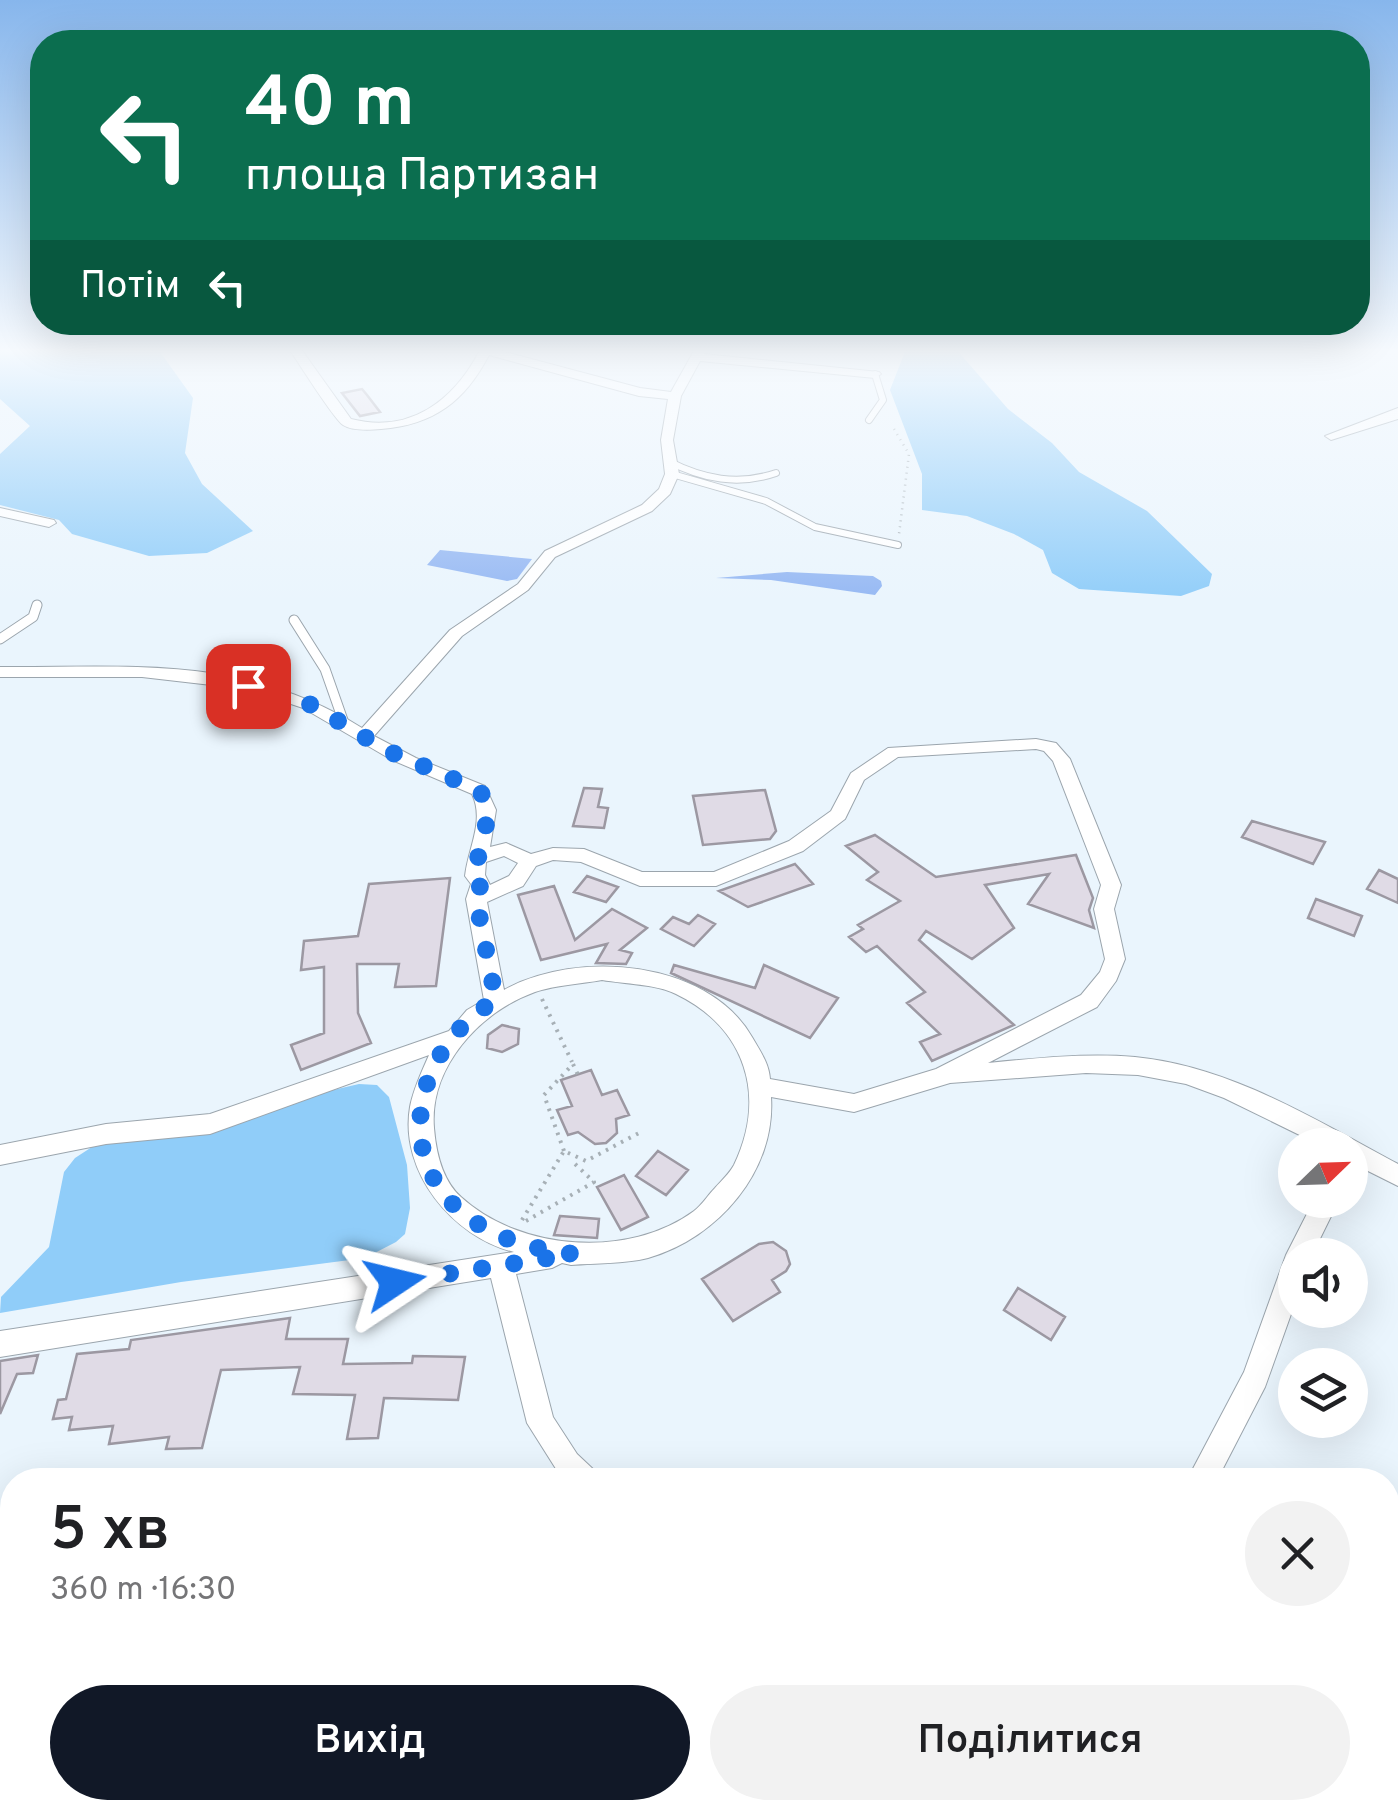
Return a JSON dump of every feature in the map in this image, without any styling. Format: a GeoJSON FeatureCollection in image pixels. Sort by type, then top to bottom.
{"type":"FeatureCollection","features":[{"type":"Feature","properties":{"kind":"street"},"geometry":{"type":"LineString","coordinates":[[365,734],[456,633],[523,587],[556,550],[605,531],[647,508],[670,483],[669,434]]}},
{"type":"Feature","properties":{"kind":"street"},"geometry":{"type":"LineString","coordinates":[[1331,436],[1338,434]]}},
{"type":"Feature","properties":{"kind":"street"},"geometry":{"type":"LineString","coordinates":[[0,512],[50,523]]}},
{"type":"Feature","properties":{"kind":"street"},"geometry":{"type":"LineString","coordinates":[[0,672],[219,680],[278,692],[365,734],[386,750],[483,794],[487,804],[475,876],[485,890],[496,1000]]}},
{"type":"Feature","properties":{"kind":"street"},"geometry":{"type":"LineString","coordinates":[[485,890],[516,881],[529,861],[553,854],[584,856],[640,880],[716,879],[796,846],[838,815],[858,777],[894,752],[1036,744],[1050,747],[1061,758],[1110,885],[1104,910],[1115,959],[1109,975],[1088,1001],[943,1076],[854,1104],[764,1087]]}},
{"type":"Feature","properties":{"kind":"street"},"geometry":{"type":"LineString","coordinates":[[481,857],[506,849],[529,861]]}},
{"type":"Feature","properties":{"kind":"street"},"geometry":{"type":"LineString","coordinates":[[0,1344],[501,1264],[616,1252],[662,1239],[718,1204],[742,1177],[759,1144],[765,1116],[764,1087],[746,1042],[724,1016],[691,992],[662,980],[612,972],[540,980],[496,1000],[450,1039],[430,1071],[419,1116],[424,1155],[437,1184],[463,1213],[488,1230],[537,1249],[574,1254]]}},
{"type":"Feature","properties":{"kind":"street"},"geometry":{"type":"LineString","coordinates":[[0,1155],[106,1134],[210,1124],[450,1039]]}},
{"type":"Feature","properties":{"kind":"street"},"geometry":{"type":"LineString","coordinates":[[943,1076],[1093,1066],[1162,1070],[1224,1088],[1307,1128]]}},
{"type":"Feature","properties":{"kind":"street"},"geometry":{"type":"LineString","coordinates":[[1368,1162],[1398,1176]]}},
{"type":"Feature","properties":{"kind":"street"},"geometry":{"type":"LineString","coordinates":[[501,1264],[541,1423],[571,1468]]}},
{"type":"Feature","properties":{"kind":"street"},"geometry":{"type":"LineString","coordinates":[[1207,1468],[1255,1378],[1278,1314]]}},
{"type":"Feature","properties":{"kind":"lane"},"geometry":{"type":"LineString","coordinates":[[670,468],[720,479],[752,480],[776,472]]}},
{"type":"Feature","properties":{"kind":"lane"},"geometry":{"type":"LineString","coordinates":[[670,468],[766,501],[815,527],[898,545]]}},
{"type":"Feature","properties":{"kind":"lane"},"geometry":{"type":"LineString","coordinates":[[0,639],[32,617],[37,605]]}},
{"type":"Feature","properties":{"kind":"lane"},"geometry":{"type":"LineString","coordinates":[[294,620],[322,660],[338,696],[344,723]]}},
{"type":"Feature","properties":{"kind":"path"},"geometry":{"type":"LineString","coordinates":[[897,434],[908,454],[898,545]]}},
{"type":"Feature","properties":{"kind":"path"},"geometry":{"type":"LineString","coordinates":[[542,999],[578,1074]]}},
{"type":"Feature","properties":{"kind":"path"},"geometry":{"type":"LineString","coordinates":[[572,1064],[544,1095],[564,1152],[586,1162],[639,1132]]}},
{"type":"Feature","properties":{"kind":"path"},"geometry":{"type":"LineString","coordinates":[[564,1152],[519,1226],[594,1182],[575,1164],[578,1159]]}},
{"type":"Feature","properties":{"kind":"shaded area"},"geometry":{"type":"Polygon","coordinates":[[[22,434],[188,434],[185,453],[202,484],[253,531],[207,553],[149,556],[72,534],[59,520],[0,505],[0,454],[22,434]]]}},
{"type":"Feature","properties":{"kind":"shaded area"},"geometry":{"type":"Polygon","coordinates":[[[907,434],[1040,434],[1079,472],[1147,511],[1212,574],[1209,586],[1181,596],[1079,589],[1052,573],[1043,550],[1014,534],[967,516],[922,510],[922,474],[907,434]]]}},
{"type":"Feature","properties":{"kind":"shaded area"},"geometry":{"type":"Polygon","coordinates":[[[440,550],[532,559],[517,579],[507,581],[427,565],[440,550]]]}},
{"type":"Feature","properties":{"kind":"shaded area"},"geometry":{"type":"Polygon","coordinates":[[[787,572],[873,576],[882,586],[875,595],[771,580],[716,578],[787,572]]]}},
{"type":"Feature","properties":{"kind":"shaded area"},"geometry":{"type":"Polygon","coordinates":[[[359,1084],[377,1085],[389,1097],[407,1165],[410,1208],[405,1234],[396,1242],[365,1258],[181,1282],[0,1313],[1,1297],[49,1247],[64,1172],[75,1158],[95,1145],[359,1084]]]}},
{"type":"Feature","properties":{"kind":"building"},"geometry":{"type":"Polygon","coordinates":[[[584,788],[602,789],[598,807],[608,808],[604,828],[573,826],[584,788]]]}},
{"type":"Feature","properties":{"kind":"building"},"geometry":{"type":"Polygon","coordinates":[[[765,790],[776,831],[770,839],[703,845],[693,796],[765,790]]]}},
{"type":"Feature","properties":{"kind":"building"},"geometry":{"type":"Polygon","coordinates":[[[1252,821],[1325,842],[1313,864],[1242,837],[1252,821]]]}},
{"type":"Feature","properties":{"kind":"building"},"geometry":{"type":"Polygon","coordinates":[[[875,835],[936,877],[1076,855],[1093,898],[1089,910],[1094,928],[1028,904],[1049,874],[985,885],[1014,928],[972,959],[926,931],[919,940],[1014,1025],[932,1061],[920,1042],[940,1034],[907,1003],[925,992],[877,946],[866,952],[849,937],[863,929],[858,925],[900,901],[867,880],[878,872],[846,846],[875,835]]]}},
{"type":"Feature","properties":{"kind":"building"},"geometry":{"type":"Polygon","coordinates":[[[795,864],[813,884],[748,907],[719,891],[795,864]]]}},
{"type":"Feature","properties":{"kind":"building"},"geometry":{"type":"Polygon","coordinates":[[[1379,870],[1398,879],[1398,903],[1367,889],[1379,870]]]}},
{"type":"Feature","properties":{"kind":"building"},"geometry":{"type":"Polygon","coordinates":[[[587,876],[618,887],[606,902],[574,892],[587,876]]]}},
{"type":"Feature","properties":{"kind":"building"},"geometry":{"type":"Polygon","coordinates":[[[450,878],[436,986],[395,987],[399,964],[357,964],[358,1013],[371,1043],[301,1070],[291,1045],[324,1033],[324,967],[301,970],[304,941],[358,936],[369,884],[450,878]]]}},
{"type":"Feature","properties":{"kind":"building"},"geometry":{"type":"Polygon","coordinates":[[[554,886],[575,940],[612,909],[647,928],[620,950],[632,953],[626,964],[596,963],[607,944],[541,960],[518,895],[554,886]]]}},
{"type":"Feature","properties":{"kind":"building"},"geometry":{"type":"Polygon","coordinates":[[[1316,899],[1362,916],[1354,936],[1308,918],[1316,899]]]}},
{"type":"Feature","properties":{"kind":"building"},"geometry":{"type":"Polygon","coordinates":[[[698,915],[715,924],[694,946],[661,929],[673,917],[689,924],[698,915]]]}},
{"type":"Feature","properties":{"kind":"building"},"geometry":{"type":"Polygon","coordinates":[[[674,965],[755,988],[764,965],[838,998],[810,1038],[671,973],[674,965]]]}},
{"type":"Feature","properties":{"kind":"building"},"geometry":{"type":"Polygon","coordinates":[[[502,1025],[519,1029],[518,1044],[502,1052],[487,1048],[488,1035],[502,1025]]]}},
{"type":"Feature","properties":{"kind":"building"},"geometry":{"type":"Polygon","coordinates":[[[591,1070],[602,1095],[617,1090],[629,1115],[616,1119],[617,1133],[606,1143],[595,1144],[578,1132],[568,1135],[557,1110],[572,1106],[561,1080],[591,1070]]]}},
{"type":"Feature","properties":{"kind":"building"},"geometry":{"type":"Polygon","coordinates":[[[658,1151],[688,1170],[666,1195],[636,1176],[658,1151]]]}},
{"type":"Feature","properties":{"kind":"building"},"geometry":{"type":"Polygon","coordinates":[[[624,1175],[648,1217],[621,1230],[597,1187],[624,1175]]]}},
{"type":"Feature","properties":{"kind":"building"},"geometry":{"type":"Polygon","coordinates":[[[560,1216],[599,1219],[597,1238],[554,1235],[560,1216]]]}},
{"type":"Feature","properties":{"kind":"building"},"geometry":{"type":"Polygon","coordinates":[[[773,1242],[786,1251],[790,1264],[772,1280],[780,1292],[733,1321],[702,1279],[759,1244],[773,1242]]]}},
{"type":"Feature","properties":{"kind":"building"},"geometry":{"type":"Polygon","coordinates":[[[1018,1288],[1065,1317],[1051,1340],[1004,1310],[1018,1288]]]}},
{"type":"Feature","properties":{"kind":"building"},"geometry":{"type":"Polygon","coordinates":[[[290,1318],[286,1339],[348,1339],[343,1364],[412,1363],[413,1356],[465,1357],[458,1400],[384,1398],[378,1438],[347,1439],[355,1395],[293,1394],[300,1367],[221,1370],[202,1448],[166,1449],[169,1437],[109,1444],[113,1426],[69,1430],[72,1417],[53,1419],[58,1400],[66,1399],[77,1354],[129,1349],[131,1340],[290,1318]]]}},
{"type":"Feature","properties":{"kind":"building"},"geometry":{"type":"Polygon","coordinates":[[[38,1355],[33,1373],[17,1374],[0,1414],[0,1361],[38,1355]]]}},
{"type":"Feature","properties":{"kind":"route"},"geometry":{"type":"LineString","coordinates":[[248,686],[312,705],[386,750],[479,790],[487,804],[481,857],[475,868],[481,883],[476,899],[496,1000],[459,1028],[434,1063],[420,1101],[421,1142],[437,1184],[463,1213],[507,1240],[574,1254],[395,1282]]}}]}
